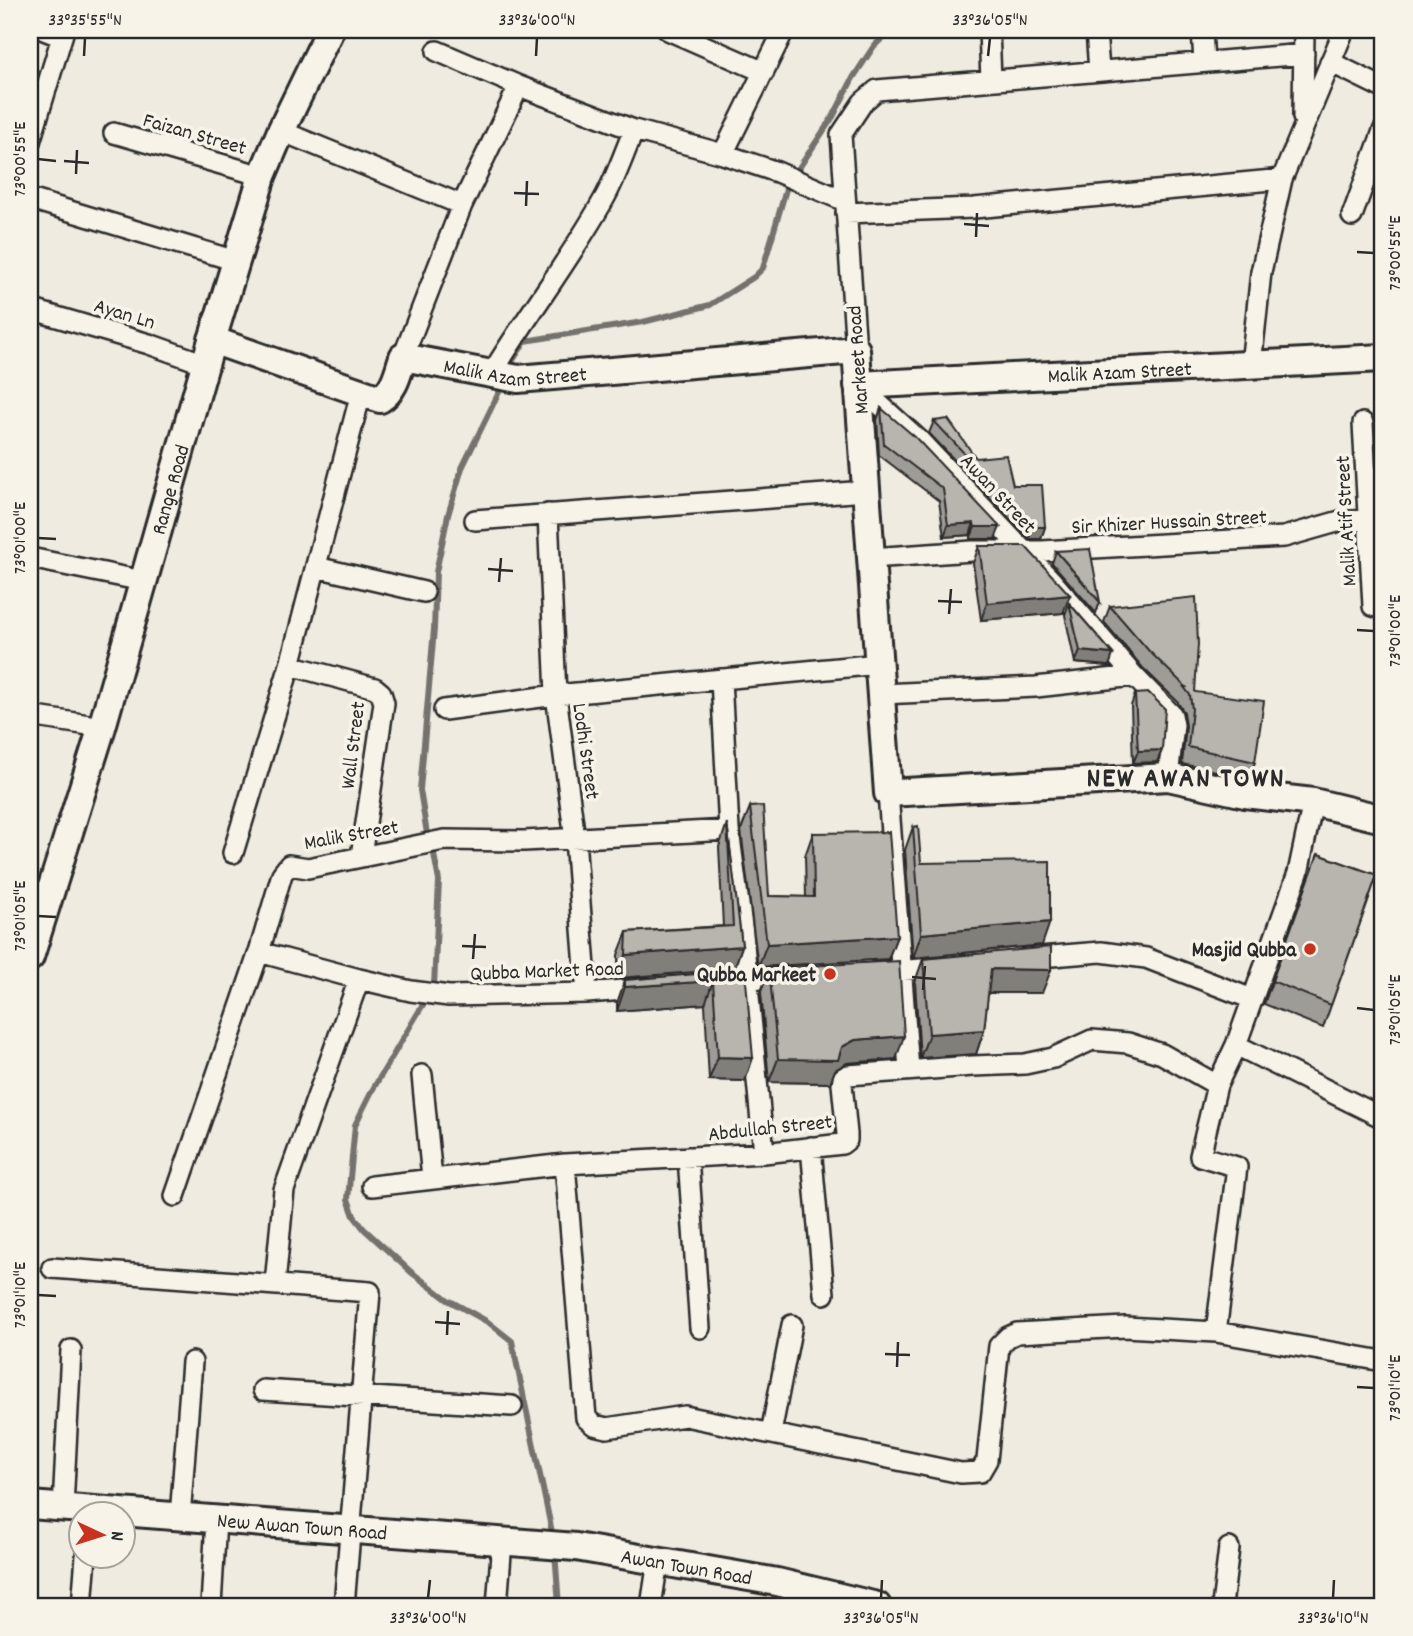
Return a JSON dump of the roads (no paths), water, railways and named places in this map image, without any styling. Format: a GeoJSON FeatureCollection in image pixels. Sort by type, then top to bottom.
{"type":"FeatureCollection","features":[{"type":"Feature","properties":{"kind":"street","name":"Range Road"},"geometry":{"type":"LineString","coordinates":[[30,957],[102,727],[262,176],[330,30]]}},
{"type":"Feature","properties":{"kind":"street"},"geometry":{"type":"LineString","coordinates":[[668,30],[764,72]]}},
{"type":"Feature","properties":{"kind":"street"},"geometry":{"type":"LineString","coordinates":[[723,154],[784,30]]}},
{"type":"Feature","properties":{"kind":"street"},"geometry":{"type":"LineString","coordinates":[[989,30],[991,80]]}},
{"type":"Feature","properties":{"kind":"street"},"geometry":{"type":"LineString","coordinates":[[1097,30],[1099,71]]}},
{"type":"Feature","properties":{"kind":"street"},"geometry":{"type":"LineString","coordinates":[[1202,30],[1204,62]]}},
{"type":"Feature","properties":{"kind":"street"},"geometry":{"type":"LineString","coordinates":[[1303,128],[1304,30]]}},
{"type":"Feature","properties":{"kind":"street"},"geometry":{"type":"LineString","coordinates":[[1251,365],[1261,272],[1282,179],[1344,30]]}},
{"type":"Feature","properties":{"kind":"street"},"geometry":{"type":"LineString","coordinates":[[30,142],[57,32]]}},
{"type":"Feature","properties":{"kind":"street"},"geometry":{"type":"LineString","coordinates":[[437,51],[634,131],[723,154],[778,172],[845,207],[974,208],[1282,179]]}},
{"type":"Feature","properties":{"kind":"street","name":"Markeet Road"},"geometry":{"type":"LineString","coordinates":[[909,1070],[841,135],[863,102],[877,90],[1304,54]]}},
{"type":"Feature","properties":{"kind":"street"},"geometry":{"type":"LineString","coordinates":[[1330,62],[1383,88]]}},
{"type":"Feature","properties":{"kind":"street"},"geometry":{"type":"LineString","coordinates":[[209,352],[380,398],[387,394],[394,384],[462,205],[519,86]]}},
{"type":"Feature","properties":{"kind":"street"},"geometry":{"type":"LineString","coordinates":[[281,131],[462,205]]}},
{"type":"Feature","properties":{"kind":"street"},"geometry":{"type":"LineString","coordinates":[[502,376],[514,337],[566,263],[605,197],[634,131]]}},
{"type":"Feature","properties":{"kind":"street"},"geometry":{"type":"LineString","coordinates":[[1352,216],[1383,131]]}},
{"type":"Feature","properties":{"kind":"street","name":"Faizan Street"},"geometry":{"type":"LineString","coordinates":[[114,133],[262,176]]}},
{"type":"Feature","properties":{"kind":"street"},"geometry":{"type":"LineString","coordinates":[[30,199],[236,261]]}},
{"type":"Feature","properties":{"kind":"street","name":"Ayan Ln"},"geometry":{"type":"LineString","coordinates":[[30,309],[149,344],[209,352]]}},
{"type":"Feature","properties":{"kind":"street","name":"Malik Azam Street"},"geometry":{"type":"LineString","coordinates":[[403,357],[502,376],[856,349]]}},
{"type":"Feature","properties":{"kind":"street","name":"Malik Azam Street"},"geometry":{"type":"LineString","coordinates":[[858,385],[1383,358]]}},
{"type":"Feature","properties":{"kind":"street","name":"Awan Street"},"geometry":{"type":"LineString","coordinates":[[858,385],[919,440],[1024,551],[1175,719],[1168,777]]}},
{"type":"Feature","properties":{"kind":"street"},"geometry":{"type":"LineString","coordinates":[[233,853],[290,665],[361,393]]}},
{"type":"Feature","properties":{"kind":"street","name":"Malik Atif Street"},"geometry":{"type":"LineString","coordinates":[[1363,423],[1374,468],[1373,606],[1383,609]]}},
{"type":"Feature","properties":{"kind":"street"},"geometry":{"type":"LineString","coordinates":[[475,520],[866,491]]}},
{"type":"Feature","properties":{"kind":"street","name":"Lodhi Street"},"geometry":{"type":"LineString","coordinates":[[548,514],[556,695],[575,839],[587,993]]}},
{"type":"Feature","properties":{"kind":"street","name":"Sir Khizer Hussain Street"},"geometry":{"type":"LineString","coordinates":[[871,558],[1284,537],[1340,521],[1375,519]]}},
{"type":"Feature","properties":{"kind":"street"},"geometry":{"type":"LineString","coordinates":[[30,558],[143,581]]}},
{"type":"Feature","properties":{"kind":"street"},"geometry":{"type":"LineString","coordinates":[[316,567],[424,592]]}},
{"type":"Feature","properties":{"kind":"street"},"geometry":{"type":"LineString","coordinates":[[444,709],[556,695],[879,664]]}},
{"type":"Feature","properties":{"kind":"street","name":"Wall Street"},"geometry":{"type":"LineString","coordinates":[[290,665],[374,688],[381,693],[384,703],[361,856]]}},
{"type":"Feature","properties":{"kind":"street"},"geometry":{"type":"LineString","coordinates":[[881,694],[1036,687],[1134,676]]}},
{"type":"Feature","properties":{"kind":"street"},"geometry":{"type":"LineString","coordinates":[[721,679],[729,830],[748,979],[764,1153]]}},
{"type":"Feature","properties":{"kind":"street"},"geometry":{"type":"LineString","coordinates":[[30,716],[102,727]]}},
{"type":"Feature","properties":{"kind":"street"},"geometry":{"type":"LineString","coordinates":[[888,793],[1168,777],[1245,794],[1313,802],[1383,819]]}},
{"type":"Feature","properties":{"kind":"street"},"geometry":{"type":"LineString","coordinates":[[1216,1332],[1237,1167],[1200,1156],[1217,1085],[1236,1045],[1298,873],[1313,802]]}},
{"type":"Feature","properties":{"kind":"street","name":"Malik Street"},"geometry":{"type":"LineString","coordinates":[[175,1196],[259,952],[282,874],[289,865],[307,868],[444,840],[524,841],[729,830]]}},
{"type":"Feature","properties":{"kind":"street","name":"Qubba Market Road"},"geometry":{"type":"LineString","coordinates":[[259,952],[359,979],[449,996],[587,993],[667,986]]}},
{"type":"Feature","properties":{"kind":"street"},"geometry":{"type":"LineString","coordinates":[[1005,960],[1101,953],[1146,958],[1252,999]]}},
{"type":"Feature","properties":{"kind":"street"},"geometry":{"type":"LineString","coordinates":[[859,974],[966,964]]}},
{"type":"Feature","properties":{"kind":"street"},"geometry":{"type":"LineString","coordinates":[[708,983],[804,976]]}},
{"type":"Feature","properties":{"kind":"street"},"geometry":{"type":"LineString","coordinates":[[275,1284],[284,1190],[359,979]]}},
{"type":"Feature","properties":{"kind":"street","name":"Abdullah Street"},"geometry":{"type":"LineString","coordinates":[[372,1186],[565,1164],[764,1153],[842,1144],[846,1140],[843,1078],[909,1070],[1026,1064],[1054,1058],[1092,1040],[1128,1043],[1162,1054],[1217,1085]]}},
{"type":"Feature","properties":{"kind":"street"},"geometry":{"type":"LineString","coordinates":[[1236,1045],[1383,1118]]}},
{"type":"Feature","properties":{"kind":"street"},"geometry":{"type":"LineString","coordinates":[[422,1075],[432,1179]]}},
{"type":"Feature","properties":{"kind":"street"},"geometry":{"type":"LineString","coordinates":[[811,1147],[824,1294]]}},
{"type":"Feature","properties":{"kind":"street"},"geometry":{"type":"LineString","coordinates":[[688,1157],[700,1328]]}},
{"type":"Feature","properties":{"kind":"street"},"geometry":{"type":"LineString","coordinates":[[565,1164],[586,1418],[594,1425],[607,1429],[685,1416],[961,1473],[980,1472],[987,1460],[999,1346],[1017,1334],[1125,1327],[1216,1332],[1383,1361]]}},
{"type":"Feature","properties":{"kind":"street"},"geometry":{"type":"LineString","coordinates":[[52,1268],[370,1292],[344,1606]]}},
{"type":"Feature","properties":{"kind":"street"},"geometry":{"type":"LineString","coordinates":[[771,1433],[792,1325]]}},
{"type":"Feature","properties":{"kind":"street"},"geometry":{"type":"LineString","coordinates":[[63,1507],[71,1350]]}},
{"type":"Feature","properties":{"kind":"street"},"geometry":{"type":"LineString","coordinates":[[180,1517],[192,1362]]}},
{"type":"Feature","properties":{"kind":"street"},"geometry":{"type":"LineString","coordinates":[[263,1390],[512,1406]]}},
{"type":"Feature","properties":{"kind":"street","name":"New Awan Town Road"},"geometry":{"type":"LineString","coordinates":[[30,1505],[66,1507]]}},
{"type":"Feature","properties":{"kind":"street","name":"New Awan Town Road"},"geometry":{"type":"LineString","coordinates":[[136,1514],[576,1547]]}},
{"type":"Feature","properties":{"kind":"street"},"geometry":{"type":"LineString","coordinates":[[211,1606],[216,1520]]}},
{"type":"Feature","properties":{"kind":"street"},"geometry":{"type":"LineString","coordinates":[[497,1606],[502,1541]]}},
{"type":"Feature","properties":{"kind":"street","name":"Awan Town Road"},"geometry":{"type":"LineString","coordinates":[[576,1547],[777,1582],[877,1606]]}},
{"type":"Feature","properties":{"kind":"street"},"geometry":{"type":"LineString","coordinates":[[1222,1606],[1229,1548]]}},
{"type":"Feature","properties":{"kind":"street"},"geometry":{"type":"LineString","coordinates":[[651,1606],[658,1562]]}},
{"type":"Feature","properties":{"kind":"street"},"geometry":{"type":"LineString","coordinates":[[82,1606],[85,1570]]}},
{"type":"Feature","properties":{"kind":"waterway"},"geometry":{"type":"LineString","coordinates":[[507,370],[525,341],[643,322],[710,305],[754,277],[763,268],[787,186],[834,115],[853,78],[874,46],[891,30]]}},
{"type":"Feature","properties":{"kind":"waterway"},"geometry":{"type":"LineString","coordinates":[[503,384],[462,468],[448,515],[436,572],[434,629],[420,790],[427,834],[433,849],[439,881],[434,986],[373,1089],[355,1125],[348,1199],[354,1216],[364,1229],[411,1272],[448,1300],[488,1322],[512,1341],[553,1537]]}},
{"type":"Feature","properties":{"kind":"waterway"},"geometry":{"type":"LineString","coordinates":[[555,1551],[559,1606]]}},
{"type":"Feature","properties":{"kind":"place","name":"Masjid Qubba"},"geometry":{"type":"Point","coordinates":[1310,949]}},
{"type":"Feature","properties":{"kind":"place","name":"Qubba Markeet"},"geometry":{"type":"Point","coordinates":[830,974]}},
{"type":"Feature","properties":{"kind":"district","name":"NEW AWAN TOWN"},"geometry":{"type":"Point","coordinates":[1186,776]}}]}
